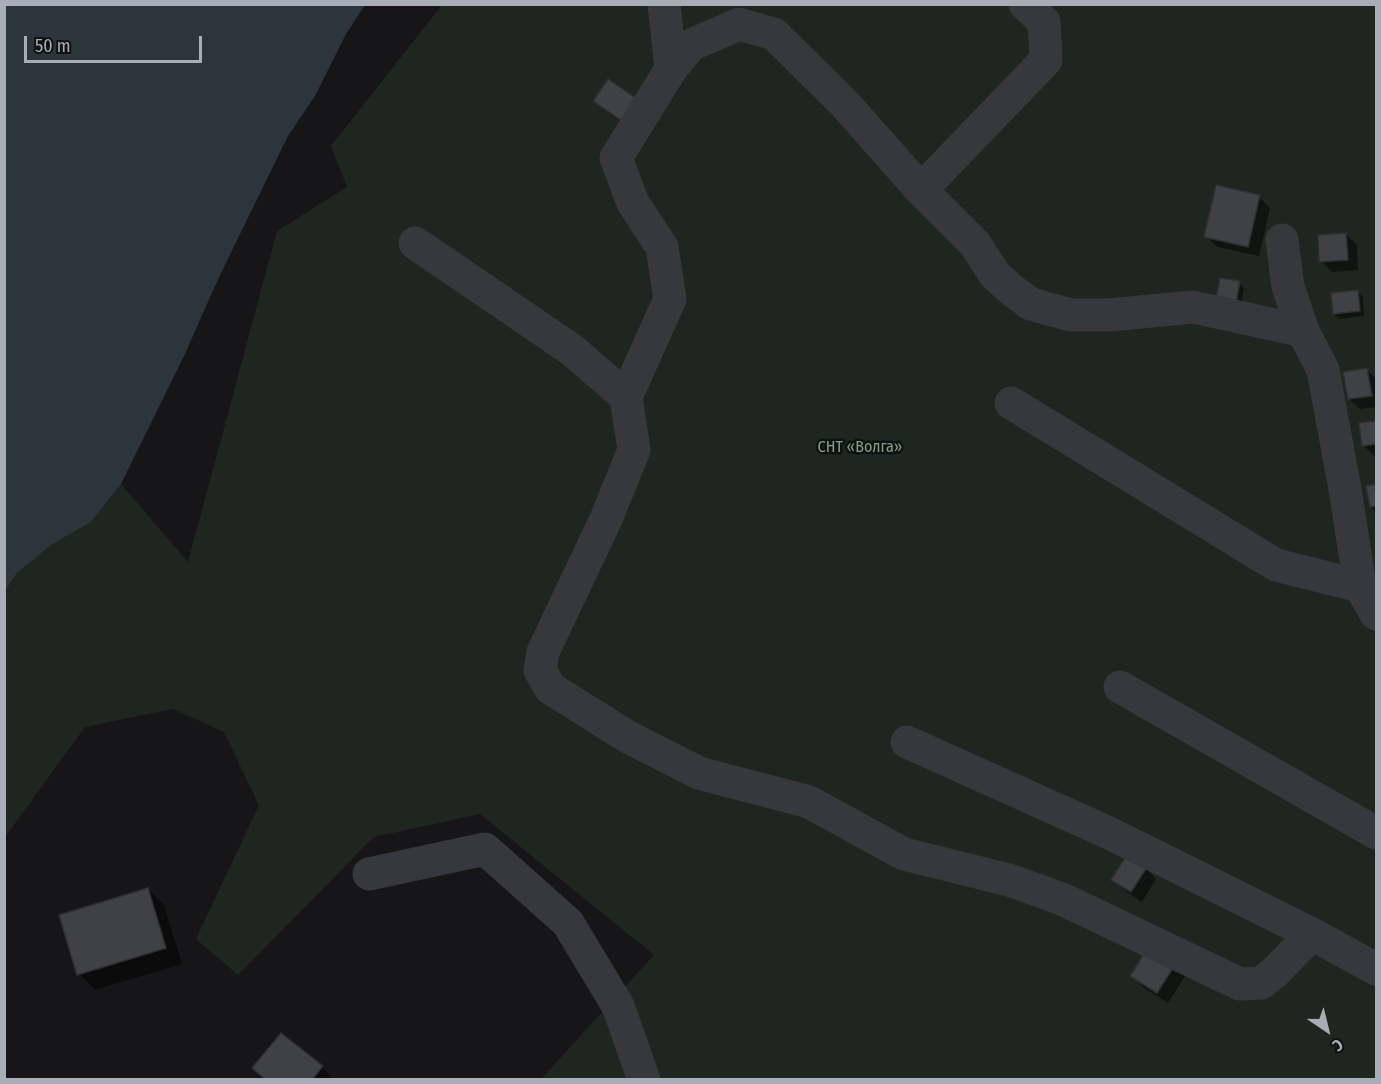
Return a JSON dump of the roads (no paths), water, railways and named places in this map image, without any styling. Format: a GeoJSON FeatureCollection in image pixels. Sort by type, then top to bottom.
{"type":"FeatureCollection","features":[{"type":"Feature","properties":{"kind":"lane"},"geometry":{"type":"LineString","coordinates":[[664,4],[671,69]]}},
{"type":"Feature","properties":{"kind":"lane"},"geometry":{"type":"LineString","coordinates":[[921,190],[1046,60],[1044,22],[1025,4]]}},
{"type":"Feature","properties":{"kind":"lane"},"geometry":{"type":"LineString","coordinates":[[1303,331],[1192,307],[1109,315],[1071,315],[1031,304],[995,275],[975,244],[921,190],[844,103],[774,34],[739,24],[691,45],[671,69],[616,158],[633,203],[662,247],[670,299],[626,397],[634,450],[606,519],[543,652],[540,670],[550,688],[628,737],[699,773],[809,802],[904,854],[1009,880],[1062,899],[1240,984],[1261,983],[1312,934]]}},
{"type":"Feature","properties":{"kind":"lane"},"geometry":{"type":"LineString","coordinates":[[1282,240],[1288,287],[1303,331],[1323,370],[1345,489],[1359,586],[1377,614]]}},
{"type":"Feature","properties":{"kind":"lane"},"geometry":{"type":"LineString","coordinates":[[415,243],[572,350],[626,397]]}},
{"type":"Feature","properties":{"kind":"lane"},"geometry":{"type":"LineString","coordinates":[[1011,403],[1276,565],[1359,586]]}},
{"type":"Feature","properties":{"kind":"lane"},"geometry":{"type":"LineString","coordinates":[[1120,687],[1377,833]]}},
{"type":"Feature","properties":{"kind":"lane"},"geometry":{"type":"LineString","coordinates":[[907,742],[1107,832],[1312,934],[1377,969]]}},
{"type":"Feature","properties":{"kind":"lane"},"geometry":{"type":"LineString","coordinates":[[369,874],[485,849],[568,923],[618,1006],[644,1080]]}},
{"type":"Feature","properties":{"kind":"park label","name":"СНТ «Волга»"},"geometry":{"type":"Point","coordinates":[860,448]}}]}
